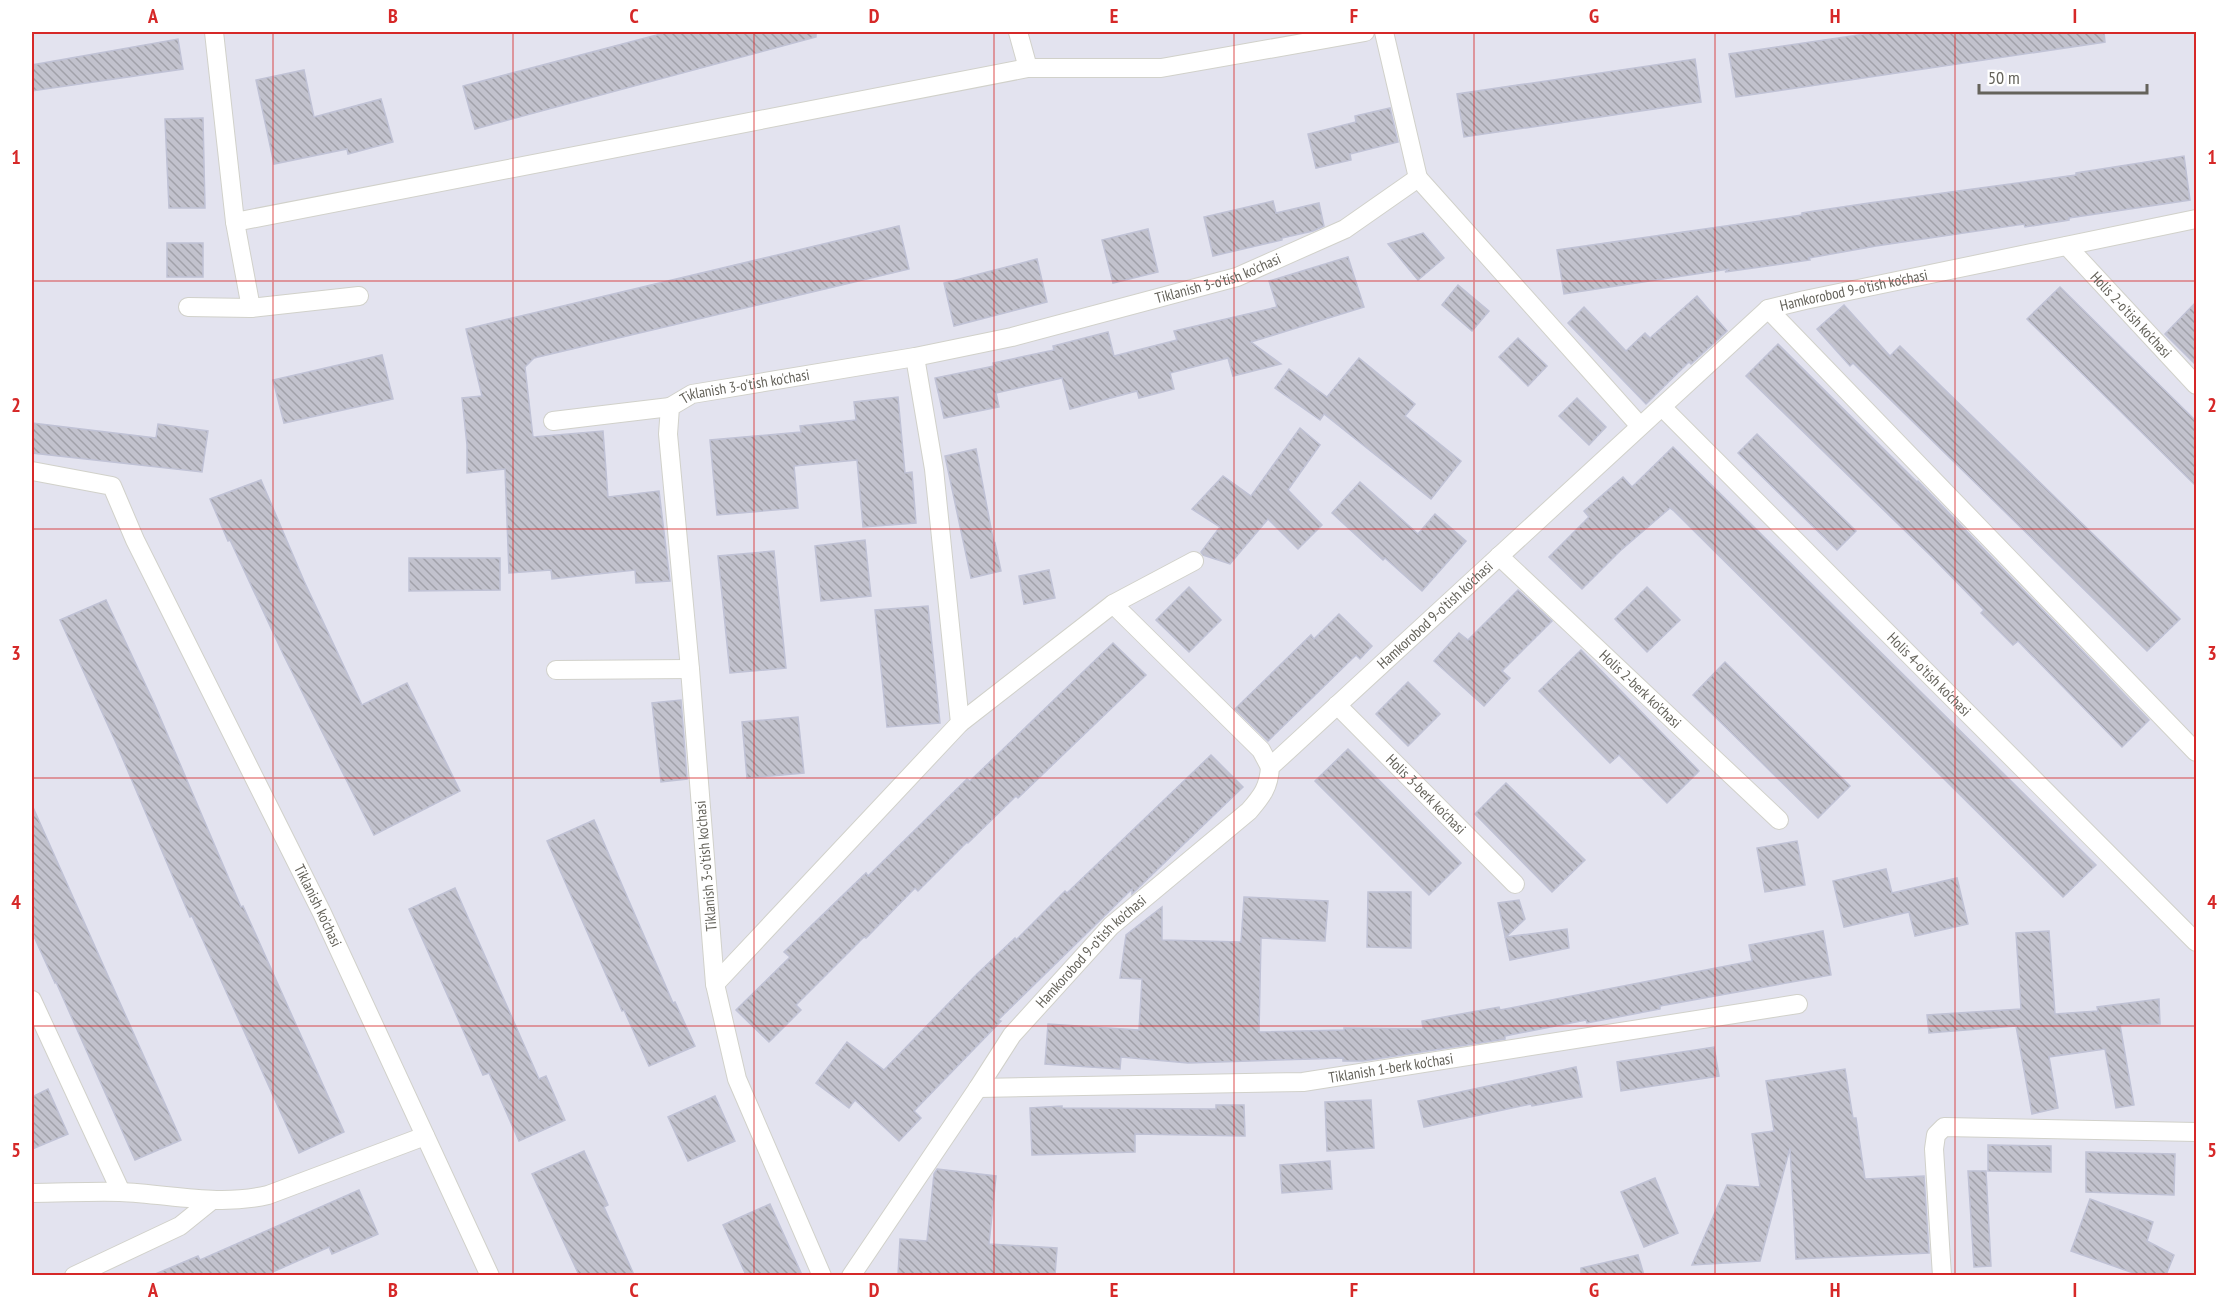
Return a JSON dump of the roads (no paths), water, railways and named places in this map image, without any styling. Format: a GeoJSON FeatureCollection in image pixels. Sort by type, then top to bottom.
{"type":"FeatureCollection","features":[{"type":"Feature","properties":{"kind":"street"},"geometry":{"type":"LineString","coordinates":[[214,32],[235,222],[251,308]]}},
{"type":"Feature","properties":{"kind":"street"},"geometry":{"type":"LineString","coordinates":[[1018,32],[1028,68]]}},
{"type":"Feature","properties":{"kind":"street"},"geometry":{"type":"LineString","coordinates":[[235,222],[1028,68],[1161,68],[1365,32]]}},
{"type":"Feature","properties":{"kind":"street"},"geometry":{"type":"LineString","coordinates":[[1384,32],[1418,178],[1641,426]]}},
{"type":"Feature","properties":{"kind":"street","name":"Tiklanish 3-o'tish ko'chasi"},"geometry":{"type":"LineString","coordinates":[[822,1275],[737,1079],[715,984],[690,669],[668,434],[669,407],[692,394],[915,357],[1012,337],[1238,277],[1345,229],[1418,178]]}},
{"type":"Feature","properties":{"kind":"street","name":"Hamkorobod 9-o'tish ko'chasi"},"geometry":{"type":"LineString","coordinates":[[851,1275],[1012,1035],[1112,926],[1249,811],[1270,781],[1270,767],[1768,309],[2196,219]]}},
{"type":"Feature","properties":{"kind":"street","name":"Holis 2-o'tish ko'chasi"},"geometry":{"type":"LineString","coordinates":[[2067,246],[2196,385]]}},
{"type":"Feature","properties":{"kind":"street"},"geometry":{"type":"LineString","coordinates":[[188,307],[251,308],[359,296]]}},
{"type":"Feature","properties":{"kind":"street"},"geometry":{"type":"LineString","coordinates":[[1768,309],[2196,752]]}},
{"type":"Feature","properties":{"kind":"street"},"geometry":{"type":"LineString","coordinates":[[915,357],[934,469],[960,723]]}},
{"type":"Feature","properties":{"kind":"street"},"geometry":{"type":"LineString","coordinates":[[553,421],[669,407]]}},
{"type":"Feature","properties":{"kind":"street","name":"Holis 4-o'tish ko'chasi"},"geometry":{"type":"LineString","coordinates":[[1662,407],[2196,942]]}},
{"type":"Feature","properties":{"kind":"street","name":"Tiklanish ko'chasi"},"geometry":{"type":"LineString","coordinates":[[32,471],[112,486],[135,540],[322,913],[490,1275]]}},
{"type":"Feature","properties":{"kind":"street","name":"Holis 2-berk ko'chasi"},"geometry":{"type":"LineString","coordinates":[[1499,556],[1779,820]]}},
{"type":"Feature","properties":{"kind":"street"},"geometry":{"type":"LineString","coordinates":[[715,984],[960,723],[1113,604],[1194,561]]}},
{"type":"Feature","properties":{"kind":"street"},"geometry":{"type":"LineString","coordinates":[[1113,604],[1261,750],[1270,767]]}},
{"type":"Feature","properties":{"kind":"street"},"geometry":{"type":"LineString","coordinates":[[556,670],[690,669]]}},
{"type":"Feature","properties":{"kind":"street","name":"Holis 3-berk ko'chasi"},"geometry":{"type":"LineString","coordinates":[[1337,705],[1515,884]]}},
{"type":"Feature","properties":{"kind":"street"},"geometry":{"type":"LineString","coordinates":[[32,1000],[120,1192]]}},
{"type":"Feature","properties":{"kind":"street","name":"Tiklanish 1-berk ko'chasi"},"geometry":{"type":"LineString","coordinates":[[978,1088],[1304,1082],[1798,1004]]}},
{"type":"Feature","properties":{"kind":"street"},"geometry":{"type":"LineString","coordinates":[[1942,1275],[1934,1149],[1936,1135],[1944,1127],[2196,1132]]}},
{"type":"Feature","properties":{"kind":"street"},"geometry":{"type":"LineString","coordinates":[[32,1193],[120,1192],[211,1202],[249,1199],[268,1195],[425,1136]]}},
{"type":"Feature","properties":{"kind":"street"},"geometry":{"type":"LineString","coordinates":[[74,1275],[180,1226],[211,1202]]}}]}
